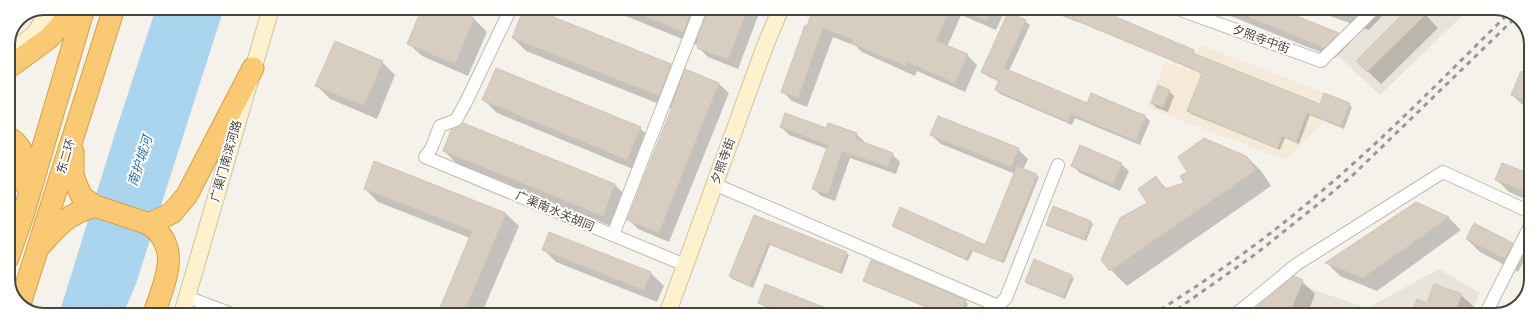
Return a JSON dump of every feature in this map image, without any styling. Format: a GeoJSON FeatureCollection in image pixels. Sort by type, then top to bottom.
{"type":"FeatureCollection","features":[{"type":"Feature","properties":{"kind":"highway"},"geometry":{"type":"LineString","coordinates":[[15,63],[49,38],[61,25],[67,15]]}},
{"type":"Feature","properties":{"kind":"highway","name":"东二环"},"geometry":{"type":"LineString","coordinates":[[15,238],[23,216],[82,15]]}},
{"type":"Feature","properties":{"kind":"highway","name":"东二环"},"geometry":{"type":"LineString","coordinates":[[22,298],[112,15]]}},
{"type":"Feature","properties":{"kind":"highway"},"geometry":{"type":"LineString","coordinates":[[149,224],[172,213],[187,195],[253,68]]}},
{"type":"Feature","properties":{"kind":"highway"},"geometry":{"type":"LineString","coordinates":[[73,134],[73,175],[82,197],[95,206],[149,224],[163,237],[168,248],[169,258],[166,279],[156,308]]}},
{"type":"Feature","properties":{"kind":"highway"},"geometry":{"type":"LineString","coordinates":[[15,142],[19,145],[25,158],[26,176],[23,216]]}},
{"type":"Feature","properties":{"kind":"highway"},"geometry":{"type":"LineString","coordinates":[[38,248],[68,217],[95,206]]}},
{"type":"Feature","properties":{"kind":"street"},"geometry":{"type":"LineString","coordinates":[[15,49],[36,33],[46,15]]}},
{"type":"Feature","properties":{"kind":"street","name":"广渠门南滨河路"},"geometry":{"type":"LineString","coordinates":[[184,308],[269,15]]}},
{"type":"Feature","properties":{"kind":"street","name":"广渠南水关胡同"},"geometry":{"type":"LineString","coordinates":[[508,15],[456,120],[440,126],[431,149],[425,157],[685,265]]}},
{"type":"Feature","properties":{"kind":"street"},"geometry":{"type":"LineString","coordinates":[[613,235],[698,15]]}},
{"type":"Feature","properties":{"kind":"street","name":"夕照寺街"},"geometry":{"type":"LineString","coordinates":[[669,308],[765,46],[778,15]]}},
{"type":"Feature","properties":{"kind":"street","name":"夕照寺中街"},"geometry":{"type":"LineString","coordinates":[[1197,15],[1321,61],[1368,15]]}},
{"type":"Feature","properties":{"kind":"street"},"geometry":{"type":"LineString","coordinates":[[714,184],[998,306],[1006,298],[1058,165]]}},
{"type":"Feature","properties":{"kind":"street"},"geometry":{"type":"LineString","coordinates":[[1244,308],[1297,264],[1443,172],[1524,209]]}},
{"type":"Feature","properties":{"kind":"street"},"geometry":{"type":"LineString","coordinates":[[1489,308],[1524,238]]}},
{"type":"Feature","properties":{"kind":"street"},"geometry":{"type":"LineString","coordinates":[[187,297],[216,308]]}},
{"type":"Feature","properties":{"kind":"shaded area"},"geometry":{"type":"Polygon","coordinates":[[[1376,15],[1463,15],[1380,95],[1337,55],[1376,15]]]}},
{"type":"Feature","properties":{"kind":"shaded area"},"geometry":{"type":"Polygon","coordinates":[[[1200,45],[1350,103],[1341,126],[1325,121],[1286,160],[1147,107],[1165,62],[1189,71],[1200,45]]]}},
{"type":"Feature","properties":{"kind":"shaded area"},"geometry":{"type":"Polygon","coordinates":[[[1439,269],[1480,293],[1474,308],[1367,308],[1439,269]]]}},
{"type":"Feature","properties":{"kind":"shaded area"},"geometry":{"type":"Polygon","coordinates":[[[1288,281],[1367,308],[1255,308],[1288,281]]]}},
{"type":"Feature","properties":{"kind":"green space"},"geometry":{"type":"Polygon","coordinates":[[[15,159],[20,177],[15,191],[15,159]]]}},
{"type":"Feature","properties":{"kind":"water","name":"南护城河"},"geometry":{"type":"Polygon","coordinates":[[[154,15],[222,15],[136,284],[126,308],[61,308],[154,15]]]}},
{"type":"Feature","properties":{"kind":"building"},"geometry":{"type":"Polygon","coordinates":[[[419,15],[467,15],[474,18],[455,64],[407,44],[419,15]]]}},
{"type":"Feature","properties":{"kind":"building"},"geometry":{"type":"Polygon","coordinates":[[[521,15],[548,15],[671,64],[659,96],[512,38],[521,15]]]}},
{"type":"Feature","properties":{"kind":"building"},"geometry":{"type":"Polygon","coordinates":[[[641,15],[690,15],[683,32],[641,15]]]}},
{"type":"Feature","properties":{"kind":"building"},"geometry":{"type":"Polygon","coordinates":[[[705,15],[745,15],[728,60],[697,48],[700,39],[697,38],[705,15]]]}},
{"type":"Feature","properties":{"kind":"building"},"geometry":{"type":"Polygon","coordinates":[[[811,15],[947,15],[936,41],[968,54],[955,83],[907,62],[905,66],[851,43],[853,40],[823,28],[798,98],[781,92],[805,25],[807,26],[811,15]]]}},
{"type":"Feature","properties":{"kind":"building"},"geometry":{"type":"Polygon","coordinates":[[[973,15],[989,15],[986,21],[973,15]]]}},
{"type":"Feature","properties":{"kind":"building"},"geometry":{"type":"Polygon","coordinates":[[[1007,15],[1015,15],[1026,20],[1004,68],[1087,103],[1091,93],[1146,116],[1136,141],[1071,114],[1068,122],[995,90],[999,80],[981,72],[1007,15]]]}},
{"type":"Feature","properties":{"kind":"building"},"geometry":{"type":"Polygon","coordinates":[[[1063,15],[1112,15],[1194,50],[1193,53],[1320,104],[1324,93],[1350,103],[1341,126],[1307,113],[1296,142],[1282,136],[1277,148],[1187,111],[1202,73],[1063,15]]]}},
{"type":"Feature","properties":{"kind":"building"},"geometry":{"type":"Polygon","coordinates":[[[1244,15],[1294,15],[1339,33],[1324,48],[1244,15]]]}},
{"type":"Feature","properties":{"kind":"building"},"geometry":{"type":"Polygon","coordinates":[[[1402,15],[1425,15],[1367,72],[1356,61],[1402,15]]]}},
{"type":"Feature","properties":{"kind":"building"},"geometry":{"type":"Polygon","coordinates":[[[335,41],[383,61],[364,106],[315,86],[335,41]]]}},
{"type":"Feature","properties":{"kind":"building"},"geometry":{"type":"Polygon","coordinates":[[[496,68],[641,127],[627,160],[482,100],[496,68]]]}},
{"type":"Feature","properties":{"kind":"building"},"geometry":{"type":"Polygon","coordinates":[[[685,69],[719,83],[659,233],[627,220],[674,102],[685,69]]]}},
{"type":"Feature","properties":{"kind":"building"},"geometry":{"type":"Polygon","coordinates":[[[1521,71],[1524,72],[1524,100],[1511,95],[1521,71]]]}},
{"type":"Feature","properties":{"kind":"building"},"geometry":{"type":"Polygon","coordinates":[[[1158,85],[1170,90],[1163,107],[1151,103],[1158,85]]]}},
{"type":"Feature","properties":{"kind":"building"},"geometry":{"type":"Polygon","coordinates":[[[785,113],[826,128],[828,123],[857,133],[855,139],[893,153],[888,167],[842,151],[828,194],[812,189],[828,145],[780,127],[785,113]]]}},
{"type":"Feature","properties":{"kind":"building"},"geometry":{"type":"Polygon","coordinates":[[[938,116],[1019,148],[1011,167],[930,135],[938,116]]]}},
{"type":"Feature","properties":{"kind":"building"},"geometry":{"type":"Polygon","coordinates":[[[463,123],[615,184],[603,216],[443,151],[451,130],[459,127],[463,123]]]}},
{"type":"Feature","properties":{"kind":"building"},"geometry":{"type":"Polygon","coordinates":[[[1204,138],[1246,156],[1256,170],[1110,271],[1101,260],[1120,218],[1147,203],[1138,189],[1156,176],[1164,189],[1184,183],[1180,176],[1187,172],[1178,157],[1204,138]]]}},
{"type":"Feature","properties":{"kind":"building"},"geometry":{"type":"Polygon","coordinates":[[[1080,145],[1122,163],[1113,184],[1071,166],[1080,145]]]}},
{"type":"Feature","properties":{"kind":"building"},"geometry":{"type":"Polygon","coordinates":[[[374,161],[506,213],[466,308],[440,308],[472,231],[364,189],[374,161]]]}},
{"type":"Feature","properties":{"kind":"building"},"geometry":{"type":"Polygon","coordinates":[[[1502,163],[1524,171],[1524,192],[1495,180],[1502,163]]]}},
{"type":"Feature","properties":{"kind":"building"},"geometry":{"type":"Polygon","coordinates":[[[1017,166],[1037,174],[1002,262],[970,249],[966,259],[892,226],[900,207],[985,245],[1017,166]]]}},
{"type":"Feature","properties":{"kind":"building"},"geometry":{"type":"Polygon","coordinates":[[[1416,202],[1449,217],[1363,278],[1325,263],[1416,202]]]}},
{"type":"Feature","properties":{"kind":"building"},"geometry":{"type":"Polygon","coordinates":[[[1053,206],[1091,221],[1084,239],[1046,225],[1053,206]]]}},
{"type":"Feature","properties":{"kind":"building"},"geometry":{"type":"Polygon","coordinates":[[[754,215],[847,252],[839,272],[768,243],[750,286],[729,276],[754,215]]]}},
{"type":"Feature","properties":{"kind":"building"},"geometry":{"type":"Polygon","coordinates":[[[1474,223],[1513,243],[1505,259],[1466,239],[1474,223]]]}},
{"type":"Feature","properties":{"kind":"building"},"geometry":{"type":"Polygon","coordinates":[[[549,232],[651,272],[644,290],[542,250],[549,232]]]}},
{"type":"Feature","properties":{"kind":"building"},"geometry":{"type":"Polygon","coordinates":[[[1034,259],[1072,275],[1063,297],[1025,282],[1034,259]]]}},
{"type":"Feature","properties":{"kind":"building"},"geometry":{"type":"Polygon","coordinates":[[[871,260],[966,300],[963,308],[930,308],[863,281],[871,260]]]}},
{"type":"Feature","properties":{"kind":"building"},"geometry":{"type":"Polygon","coordinates":[[[1294,276],[1303,280],[1292,308],[1256,308],[1294,276]]]}},
{"type":"Feature","properties":{"kind":"building"},"geometry":{"type":"Polygon","coordinates":[[[765,284],[826,308],[770,308],[758,303],[765,284]]]}},
{"type":"Feature","properties":{"kind":"building"},"geometry":{"type":"Polygon","coordinates":[[[1434,284],[1462,294],[1457,308],[1414,308],[1417,299],[1427,303],[1434,284]]]}},
{"type":"Feature","properties":{"kind":"railway"},"geometry":{"type":"LineString","coordinates":[[1162,308],[1236,258],[1277,228],[1316,196],[1390,129],[1505,17]]}},
{"type":"Feature","properties":{"kind":"railway"},"geometry":{"type":"LineString","coordinates":[[1179,308],[1257,253],[1354,174],[1512,21]]}}]}
